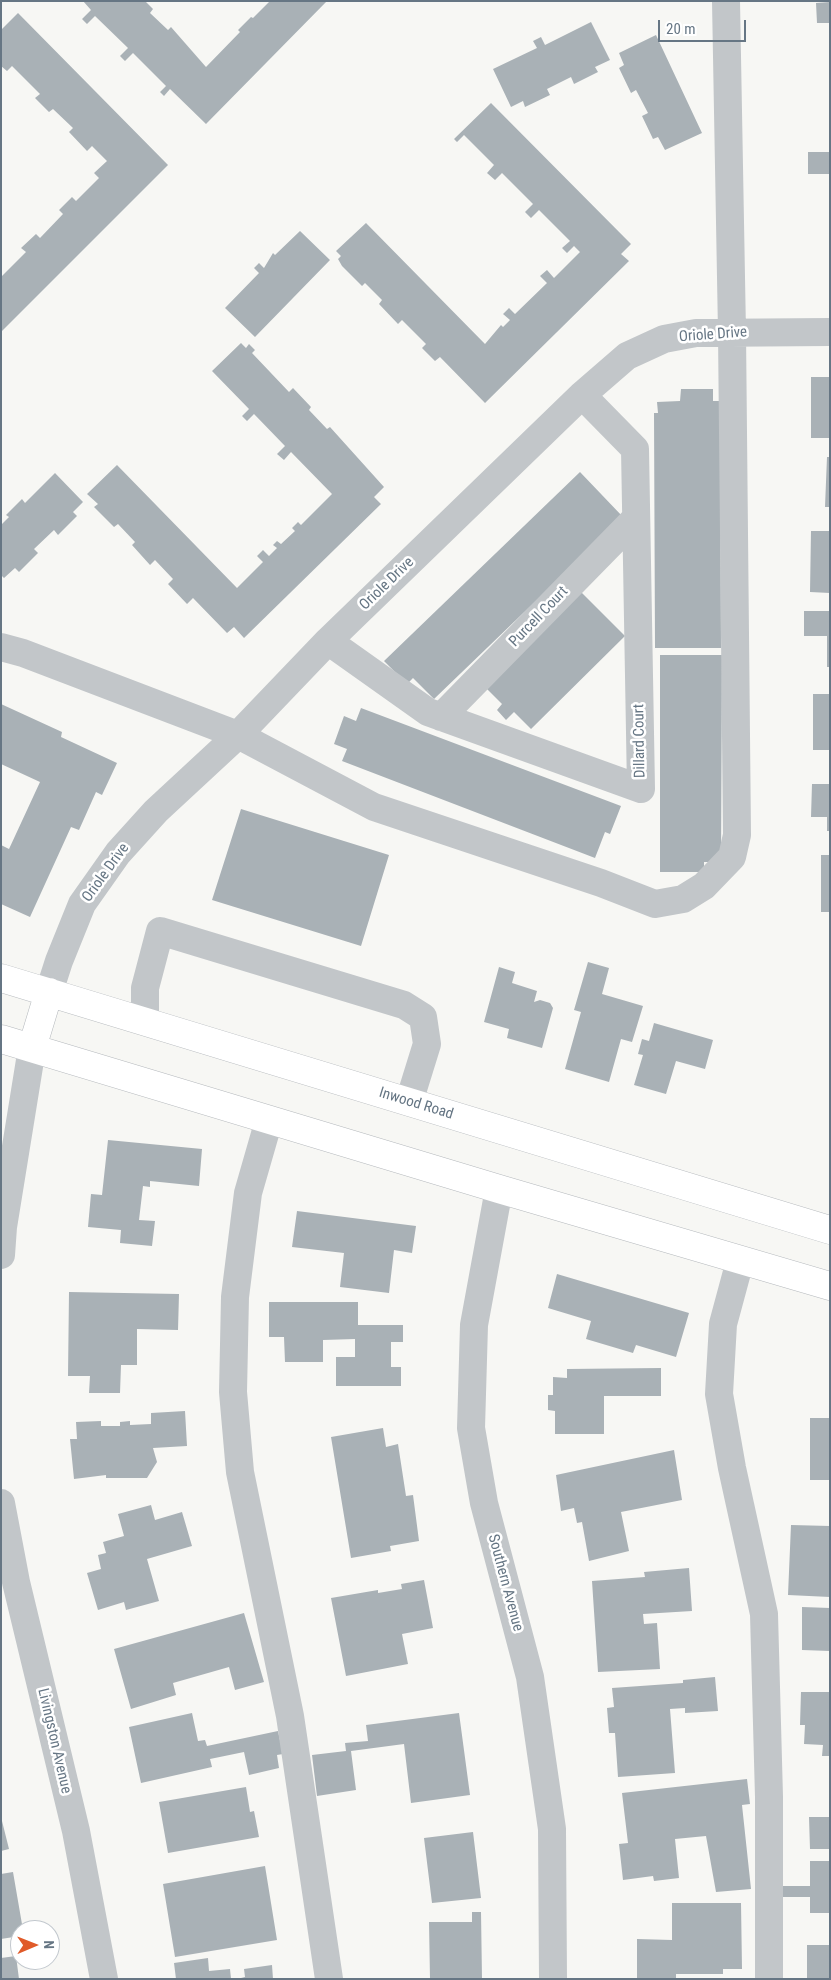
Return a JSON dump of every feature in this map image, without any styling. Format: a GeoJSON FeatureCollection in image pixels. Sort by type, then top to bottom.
{"type":"FeatureCollection","features":[{"type":"Feature","properties":{"kind":"main road","name":"Inwood Road"},"geometry":{"type":"LineString","coordinates":[[1,978],[830,1230]]}},
{"type":"Feature","properties":{"kind":"main road"},"geometry":{"type":"LineString","coordinates":[[32,1048],[49,992]]}},
{"type":"Feature","properties":{"kind":"main road"},"geometry":{"type":"LineString","coordinates":[[1,1039],[740,1261],[830,1286]]}},
{"type":"Feature","properties":{"kind":"street"},"geometry":{"type":"LineString","coordinates":[[1,647],[23,653],[238,734],[374,807],[591,880],[656,904],[683,899],[704,886],[732,857],[737,835],[732,332],[726,1]]}},
{"type":"Feature","properties":{"kind":"street","name":"Oriole Drive"},"geometry":{"type":"LineString","coordinates":[[49,992],[59,961],[82,904],[118,853],[156,811],[238,734],[328,642],[582,395],[627,356],[664,339],[696,333],[830,332]]}},
{"type":"Feature","properties":{"kind":"street","name":"Dillard Court"},"geometry":{"type":"LineString","coordinates":[[328,642],[428,712],[641,790],[635,449],[582,395]]}},
{"type":"Feature","properties":{"kind":"street","name":"Purcell Court"},"geometry":{"type":"LineString","coordinates":[[441,717],[636,518]]}},
{"type":"Feature","properties":{"kind":"street"},"geometry":{"type":"LineString","coordinates":[[145,1021],[145,988],[160,931],[404,1005],[423,1017],[426,1044],[409,1102]]}},
{"type":"Feature","properties":{"kind":"street"},"geometry":{"type":"LineString","coordinates":[[1,1255],[32,1048]]}},
{"type":"Feature","properties":{"kind":"street"},"geometry":{"type":"LineString","coordinates":[[269,1120],[248,1193],[235,1297],[233,1392],[240,1472],[290,1716],[329,1979]]}},
{"type":"Feature","properties":{"kind":"street","name":"Southern Avenue"},"geometry":{"type":"LineString","coordinates":[[499,1189],[474,1325],[471,1428],[484,1503],[530,1676],[552,1829],[553,1979]]}},
{"type":"Feature","properties":{"kind":"street"},"geometry":{"type":"LineString","coordinates":[[740,1261],[723,1324],[719,1394],[732,1468],[764,1614],[769,1797],[769,1979]]}},
{"type":"Feature","properties":{"kind":"street","name":"Livingston Avenue"},"geometry":{"type":"LineString","coordinates":[[2,1509],[16,1582],[76,1831],[104,1979]]}},
{"type":"Feature","properties":{"kind":"building"},"geometry":{"type":"Polygon","coordinates":[[[83,1],[145,1],[153,9],[150,13],[168,30],[171,27],[206,67],[240,32],[238,30],[270,1],[327,1],[206,124],[170,89],[164,96],[160,92],[166,86],[133,53],[125,61],[120,56],[128,48],[95,16],[87,24],[82,19],[91,10],[83,1]]]}},
{"type":"Feature","properties":{"kind":"building"},"geometry":{"type":"Polygon","coordinates":[[[830,2],[830,23],[817,23],[816,3],[830,2]]]}},
{"type":"Feature","properties":{"kind":"building"},"geometry":{"type":"Polygon","coordinates":[[[18,13],[168,165],[1,332],[1,277],[26,252],[21,248],[36,234],[40,238],[63,214],[59,210],[72,197],[76,201],[99,178],[94,173],[107,161],[92,146],[87,151],[69,132],[73,128],[53,109],[49,112],[35,98],[40,94],[12,66],[7,71],[1,66],[1,30],[18,13]]]}},
{"type":"Feature","properties":{"kind":"building"},"geometry":{"type":"Polygon","coordinates":[[[591,22],[610,60],[595,67],[598,72],[574,84],[571,77],[547,89],[550,95],[525,107],[523,101],[511,107],[493,69],[537,48],[533,41],[541,37],[545,45],[591,22]]]}},
{"type":"Feature","properties":{"kind":"building"},"geometry":{"type":"Polygon","coordinates":[[[656,35],[702,133],[665,150],[658,137],[653,139],[642,116],[648,113],[636,90],[631,93],[619,68],[624,65],[619,53],[656,35]]]}},
{"type":"Feature","properties":{"kind":"building"},"geometry":{"type":"Polygon","coordinates":[[[491,103],[631,244],[621,254],[629,261],[485,403],[440,357],[435,361],[422,348],[426,344],[402,320],[398,324],[379,304],[382,300],[365,283],[362,286],[342,266],[338,259],[341,256],[336,251],[366,223],[485,344],[501,325],[503,327],[510,320],[503,314],[509,308],[515,314],[547,283],[540,276],[547,270],[554,278],[580,252],[574,246],[567,253],[562,248],[570,241],[539,210],[531,218],[525,212],[533,204],[502,173],[495,180],[487,173],[494,165],[464,135],[457,142],[454,139],[491,103]]]}},
{"type":"Feature","properties":{"kind":"building"},"geometry":{"type":"Polygon","coordinates":[[[808,152],[830,152],[830,174],[808,174],[808,152]]]}},
{"type":"Feature","properties":{"kind":"building"},"geometry":{"type":"Polygon","coordinates":[[[300,231],[330,260],[255,337],[225,308],[259,273],[254,268],[259,263],[264,268],[273,253],[275,255],[300,231]]]}},
{"type":"Feature","properties":{"kind":"building"},"geometry":{"type":"Polygon","coordinates":[[[241,343],[246,348],[249,344],[255,350],[252,353],[289,392],[293,388],[311,407],[309,410],[327,429],[330,427],[384,487],[374,497],[381,504],[244,638],[234,627],[227,633],[193,598],[187,604],[168,584],[173,579],[155,560],[150,565],[132,545],[135,542],[118,524],[114,527],[94,507],[98,504],[87,494],[117,465],[237,588],[263,562],[257,556],[263,550],[269,556],[277,548],[273,545],[277,541],[281,544],[295,531],[292,528],[298,522],[301,525],[332,494],[291,452],[284,460],[277,454],[285,446],[254,414],[247,421],[242,416],[249,409],[212,371],[241,343]]]}},
{"type":"Feature","properties":{"kind":"building"},"geometry":{"type":"Polygon","coordinates":[[[811,377],[830,377],[830,438],[811,438],[811,377]]]}},
{"type":"Feature","properties":{"kind":"building"},"geometry":{"type":"Polygon","coordinates":[[[681,389],[713,389],[713,401],[720,401],[721,648],[655,648],[654,413],[658,413],[657,402],[680,401],[681,389]]]}},
{"type":"Feature","properties":{"kind":"building"},"geometry":{"type":"Polygon","coordinates":[[[827,457],[830,457],[830,507],[825,507],[827,457]]]}},
{"type":"Feature","properties":{"kind":"building"},"geometry":{"type":"Polygon","coordinates":[[[580,472],[623,517],[434,699],[413,678],[407,684],[384,661],[580,472]]]}},
{"type":"Feature","properties":{"kind":"building"},"geometry":{"type":"Polygon","coordinates":[[[55,473],[83,502],[73,512],[77,516],[58,535],[54,530],[34,549],[38,553],[19,572],[15,568],[4,578],[1,575],[1,525],[9,517],[6,515],[22,499],[25,503],[55,473]]]}},
{"type":"Feature","properties":{"kind":"building"},"geometry":{"type":"Polygon","coordinates":[[[811,531],[830,531],[830,593],[810,592],[811,531]]]}},
{"type":"Feature","properties":{"kind":"building"},"geometry":{"type":"Polygon","coordinates":[[[579,590],[625,636],[531,729],[514,712],[506,720],[497,710],[502,704],[483,685],[579,590]]]}},
{"type":"Feature","properties":{"kind":"building"},"geometry":{"type":"Polygon","coordinates":[[[804,611],[830,611],[830,667],[827,667],[827,636],[804,636],[804,611]]]}},
{"type":"Feature","properties":{"kind":"building"},"geometry":{"type":"Polygon","coordinates":[[[660,655],[722,655],[721,862],[704,862],[704,872],[660,872],[660,655]]]}},
{"type":"Feature","properties":{"kind":"building"},"geometry":{"type":"Polygon","coordinates":[[[813,694],[830,694],[830,750],[813,750],[813,694]]]}},
{"type":"Feature","properties":{"kind":"building"},"geometry":{"type":"Polygon","coordinates":[[[1,704],[62,732],[61,737],[117,763],[102,795],[96,792],[79,830],[71,827],[30,917],[1,904],[1,845],[9,849],[40,782],[1,764],[1,704]]]}},
{"type":"Feature","properties":{"kind":"building"},"geometry":{"type":"Polygon","coordinates":[[[361,708],[621,806],[610,834],[605,832],[595,858],[342,761],[347,749],[334,744],[344,716],[356,721],[361,708]]]}},
{"type":"Feature","properties":{"kind":"building"},"geometry":{"type":"Polygon","coordinates":[[[812,784],[830,784],[830,831],[827,831],[827,817],[811,817],[812,784]]]}},
{"type":"Feature","properties":{"kind":"building"},"geometry":{"type":"Polygon","coordinates":[[[241,809],[389,855],[361,946],[212,900],[241,809]]]}},
{"type":"Feature","properties":{"kind":"building"},"geometry":{"type":"Polygon","coordinates":[[[821,855],[830,855],[830,912],[821,912],[821,855]]]}},
{"type":"Feature","properties":{"kind":"building"},"geometry":{"type":"Polygon","coordinates":[[[588,962],[609,968],[602,994],[643,1006],[632,1042],[621,1039],[609,1082],[565,1069],[581,1012],[574,1010],[588,962]]]}},
{"type":"Feature","properties":{"kind":"building"},"geometry":{"type":"Polygon","coordinates":[[[499,967],[515,972],[512,983],[537,991],[534,1002],[540,1000],[550,1003],[553,1008],[542,1048],[507,1038],[509,1029],[484,1022],[499,967]]]}},
{"type":"Feature","properties":{"kind":"building"},"geometry":{"type":"Polygon","coordinates":[[[654,1023],[713,1040],[705,1069],[676,1061],[666,1094],[634,1085],[643,1055],[638,1054],[642,1039],[649,1041],[654,1023]]]}},
{"type":"Feature","properties":{"kind":"building"},"geometry":{"type":"Polygon","coordinates":[[[108,1140],[202,1149],[199,1186],[150,1181],[150,1187],[143,1186],[139,1220],[155,1221],[152,1246],[120,1243],[121,1230],[88,1227],[91,1194],[102,1195],[108,1140]]]}},
{"type":"Feature","properties":{"kind":"building"},"geometry":{"type":"Polygon","coordinates":[[[297,1211],[416,1226],[412,1253],[394,1250],[389,1293],[340,1287],[344,1253],[292,1247],[297,1211]]]}},
{"type":"Feature","properties":{"kind":"building"},"geometry":{"type":"Polygon","coordinates":[[[557,1274],[689,1313],[676,1357],[636,1345],[633,1353],[586,1339],[591,1321],[548,1308],[557,1274]]]}},
{"type":"Feature","properties":{"kind":"building"},"geometry":{"type":"Polygon","coordinates":[[[69,1292],[179,1294],[178,1330],[137,1329],[137,1365],[121,1365],[120,1393],[89,1393],[90,1376],[68,1376],[69,1292]]]}},
{"type":"Feature","properties":{"kind":"building"},"geometry":{"type":"Polygon","coordinates":[[[269,1302],[358,1302],[358,1325],[403,1325],[403,1342],[391,1342],[391,1367],[401,1367],[401,1386],[336,1386],[336,1357],[355,1357],[355,1339],[323,1340],[323,1362],[285,1362],[284,1337],[269,1337],[269,1302]]]}},
{"type":"Feature","properties":{"kind":"building"},"geometry":{"type":"Polygon","coordinates":[[[661,1368],[661,1396],[604,1396],[604,1434],[555,1434],[555,1411],[548,1410],[548,1395],[553,1395],[553,1377],[567,1378],[567,1369],[661,1368]]]}},
{"type":"Feature","properties":{"kind":"building"},"geometry":{"type":"Polygon","coordinates":[[[185,1411],[187,1446],[153,1448],[157,1462],[147,1478],[106,1478],[106,1475],[74,1479],[70,1439],[77,1439],[76,1422],[101,1421],[101,1426],[120,1426],[120,1422],[130,1421],[130,1425],[151,1424],[151,1413],[185,1411]]]}},
{"type":"Feature","properties":{"kind":"building"},"geometry":{"type":"Polygon","coordinates":[[[810,1418],[830,1418],[830,1480],[810,1480],[810,1418]]]}},
{"type":"Feature","properties":{"kind":"building"},"geometry":{"type":"Polygon","coordinates":[[[383,1428],[386,1447],[398,1444],[406,1496],[413,1495],[419,1541],[390,1546],[391,1551],[351,1558],[331,1437],[383,1428]]]}},
{"type":"Feature","properties":{"kind":"building"},"geometry":{"type":"Polygon","coordinates":[[[674,1450],[682,1500],[621,1512],[629,1551],[589,1561],[582,1522],[577,1523],[574,1508],[561,1511],[556,1475],[674,1450]]]}},
{"type":"Feature","properties":{"kind":"building"},"geometry":{"type":"Polygon","coordinates":[[[151,1505],[155,1520],[182,1512],[192,1546],[147,1559],[159,1601],[126,1610],[124,1602],[98,1610],[87,1573],[101,1569],[98,1555],[106,1553],[103,1542],[124,1536],[118,1514],[151,1505]]]}},
{"type":"Feature","properties":{"kind":"building"},"geometry":{"type":"Polygon","coordinates":[[[791,1525],[830,1526],[830,1597],[788,1595],[791,1525]]]}},
{"type":"Feature","properties":{"kind":"building"},"geometry":{"type":"Polygon","coordinates":[[[689,1568],[692,1611],[643,1614],[644,1624],[657,1623],[660,1669],[598,1672],[592,1581],[645,1577],[644,1572],[689,1568]]]}},
{"type":"Feature","properties":{"kind":"building"},"geometry":{"type":"Polygon","coordinates":[[[424,1580],[433,1628],[402,1634],[408,1664],[346,1676],[331,1598],[378,1590],[378,1593],[402,1589],[401,1584],[424,1580]]]}},
{"type":"Feature","properties":{"kind":"building"},"geometry":{"type":"Polygon","coordinates":[[[802,1607],[830,1608],[830,1651],[802,1650],[802,1607]]]}},
{"type":"Feature","properties":{"kind":"building"},"geometry":{"type":"Polygon","coordinates":[[[244,1613],[264,1682],[235,1690],[229,1667],[173,1683],[176,1695],[131,1709],[114,1649],[244,1613]]]}},
{"type":"Feature","properties":{"kind":"building"},"geometry":{"type":"Polygon","coordinates":[[[715,1677],[718,1711],[685,1713],[685,1708],[670,1709],[675,1773],[618,1777],[615,1733],[609,1733],[607,1708],[614,1707],[612,1688],[683,1683],[683,1680],[715,1677]]]}},
{"type":"Feature","properties":{"kind":"building"},"geometry":{"type":"Polygon","coordinates":[[[801,1692],[830,1692],[830,1756],[822,1756],[823,1745],[804,1744],[805,1725],[800,1725],[801,1692]]]}},
{"type":"Feature","properties":{"kind":"building"},"geometry":{"type":"Polygon","coordinates":[[[192,1713],[198,1741],[205,1740],[207,1746],[278,1731],[283,1754],[277,1755],[279,1768],[249,1775],[244,1752],[210,1759],[212,1767],[141,1783],[129,1727],[192,1713]]]}},
{"type":"Feature","properties":{"kind":"building"},"geometry":{"type":"Polygon","coordinates":[[[459,1713],[470,1795],[411,1803],[404,1744],[351,1751],[356,1790],[317,1796],[312,1755],[346,1751],[345,1743],[368,1741],[366,1725],[459,1713]]]}},
{"type":"Feature","properties":{"kind":"building"},"geometry":{"type":"Polygon","coordinates":[[[747,1779],[750,1804],[742,1805],[751,1889],[716,1892],[706,1836],[675,1839],[679,1878],[654,1881],[653,1876],[623,1880],[619,1844],[628,1843],[622,1793],[747,1779]]]}},
{"type":"Feature","properties":{"kind":"building"},"geometry":{"type":"Polygon","coordinates":[[[246,1787],[250,1812],[254,1811],[259,1837],[168,1853],[159,1802],[246,1787]]]}},
{"type":"Feature","properties":{"kind":"building"},"geometry":{"type":"Polygon","coordinates":[[[1,1817],[9,1849],[1,1851],[1,1817]]]}},
{"type":"Feature","properties":{"kind":"building"},"geometry":{"type":"Polygon","coordinates":[[[809,1817],[830,1817],[830,1849],[810,1849],[809,1817]]]}},
{"type":"Feature","properties":{"kind":"building"},"geometry":{"type":"Polygon","coordinates":[[[473,1832],[481,1898],[432,1903],[424,1838],[473,1832]]]}},
{"type":"Feature","properties":{"kind":"building"},"geometry":{"type":"Polygon","coordinates":[[[810,1861],[830,1861],[830,1913],[810,1913],[810,1897],[783,1897],[783,1886],[810,1886],[810,1861]]]}},
{"type":"Feature","properties":{"kind":"building"},"geometry":{"type":"Polygon","coordinates":[[[265,1866],[277,1940],[175,1957],[163,1884],[265,1866]]]}},
{"type":"Feature","properties":{"kind":"building"},"geometry":{"type":"Polygon","coordinates":[[[13,1872],[21,1920],[10,1920],[10,1938],[1,1939],[1,1874],[13,1872]]]}},
{"type":"Feature","properties":{"kind":"building"},"geometry":{"type":"Polygon","coordinates":[[[672,1903],[741,1903],[742,1969],[723,1969],[723,1974],[676,1974],[676,1979],[637,1979],[637,1939],[672,1940],[672,1903]]]}},
{"type":"Feature","properties":{"kind":"building"},"geometry":{"type":"Polygon","coordinates":[[[472,1912],[481,1912],[482,1979],[430,1979],[429,1922],[472,1922],[472,1912]]]}},
{"type":"Feature","properties":{"kind":"building"},"geometry":{"type":"Polygon","coordinates":[[[807,1945],[830,1945],[830,1979],[807,1979],[807,1945]]]}},
{"type":"Feature","properties":{"kind":"building"},"geometry":{"type":"Polygon","coordinates":[[[10,1957],[10,1970],[18,1970],[19,1979],[1,1979],[1,1958],[10,1957]]]}},
{"type":"Feature","properties":{"kind":"building"},"geometry":{"type":"Polygon","coordinates":[[[208,1958],[209,1971],[230,1969],[231,1979],[176,1979],[174,1963],[208,1958]]]}},
{"type":"Feature","properties":{"kind":"building"},"geometry":{"type":"Polygon","coordinates":[[[272,1965],[273,1979],[237,1979],[245,1977],[244,1969],[272,1965]]]}}]}
